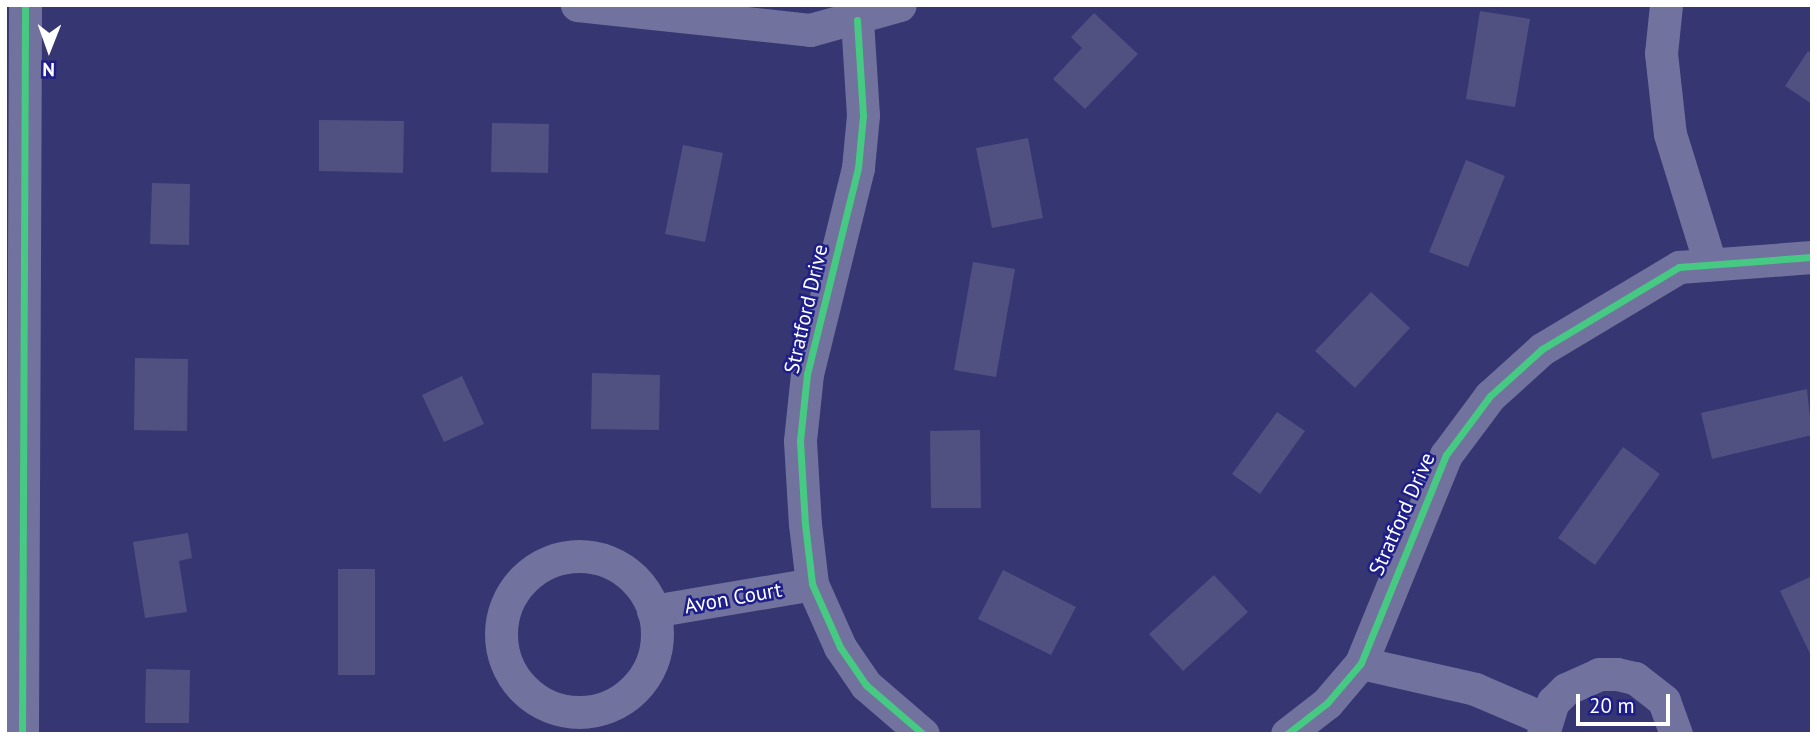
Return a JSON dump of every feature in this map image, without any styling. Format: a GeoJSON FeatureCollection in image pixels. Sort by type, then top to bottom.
{"type":"FeatureCollection","features":[{"type":"Feature","properties":{"kind":"street"},"geometry":{"type":"LineString","coordinates":[[22,734],[25,5]]}},
{"type":"Feature","properties":{"kind":"street"},"geometry":{"type":"LineString","coordinates":[[577,5],[810,30],[857,20],[900,5]]}},
{"type":"Feature","properties":{"kind":"street"},"geometry":{"type":"LineString","coordinates":[[1665,5],[1661,53],[1670,134],[1710,263]]}},
{"type":"Feature","properties":{"kind":"street","name":"Stratford Drive"},"geometry":{"type":"LineString","coordinates":[[857,20],[863,115],[858,169],[807,374],[800,441],[812,584],[840,647],[866,685],[923,734]]}},
{"type":"Feature","properties":{"kind":"street","name":"Stratford Drive"},"geometry":{"type":"LineString","coordinates":[[1287,734],[1327,703],[1361,663],[1446,455],[1490,396],[1542,349],[1611,303],[1679,267],[1812,257]]}},
{"type":"Feature","properties":{"kind":"street","name":"Avon Court"},"geometry":{"type":"LineString","coordinates":[[563,558],[619,567],[653,611],[650,666],[628,695],[594,710],[540,701],[505,659],[502,622],[512,596],[529,574],[563,558]]}},
{"type":"Feature","properties":{"kind":"street","name":"Avon Court"},"geometry":{"type":"LineString","coordinates":[[653,611],[812,584]]}},
{"type":"Feature","properties":{"kind":"street"},"geometry":{"type":"LineString","coordinates":[[1361,663],[1475,689],[1544,726],[1574,684],[1617,674],[1635,678],[1664,701],[1676,734]]}},
{"type":"Feature","properties":{"kind":"building"},"geometry":{"type":"Polygon","coordinates":[[[1480,11],[1530,19],[1515,107],[1466,99],[1480,11]]]}},
{"type":"Feature","properties":{"kind":"building"},"geometry":{"type":"Polygon","coordinates":[[[1094,13],[1138,54],[1085,109],[1053,79],[1082,48],[1071,37],[1094,13]]]}},
{"type":"Feature","properties":{"kind":"building"},"geometry":{"type":"Polygon","coordinates":[[[1808,51],[1812,54],[1812,104],[1785,86],[1808,51]]]}},
{"type":"Feature","properties":{"kind":"building"},"geometry":{"type":"Polygon","coordinates":[[[319,120],[404,121],[403,173],[319,171],[319,120]]]}},
{"type":"Feature","properties":{"kind":"building"},"geometry":{"type":"Polygon","coordinates":[[[492,123],[549,124],[548,173],[491,172],[492,123]]]}},
{"type":"Feature","properties":{"kind":"building"},"geometry":{"type":"Polygon","coordinates":[[[1028,138],[1043,218],[992,228],[976,148],[1028,138]]]}},
{"type":"Feature","properties":{"kind":"building"},"geometry":{"type":"Polygon","coordinates":[[[683,145],[723,153],[705,242],[665,234],[683,145]]]}},
{"type":"Feature","properties":{"kind":"building"},"geometry":{"type":"Polygon","coordinates":[[[1466,160],[1505,176],[1468,267],[1429,252],[1466,160]]]}},
{"type":"Feature","properties":{"kind":"building"},"geometry":{"type":"Polygon","coordinates":[[[152,183],[190,184],[189,245],[150,244],[152,183]]]}},
{"type":"Feature","properties":{"kind":"building"},"geometry":{"type":"Polygon","coordinates":[[[973,262],[1015,269],[996,377],[954,370],[973,262]]]}},
{"type":"Feature","properties":{"kind":"building"},"geometry":{"type":"Polygon","coordinates":[[[1371,292],[1410,328],[1355,388],[1315,351],[1371,292]]]}},
{"type":"Feature","properties":{"kind":"building"},"geometry":{"type":"Polygon","coordinates":[[[135,358],[188,359],[187,431],[134,430],[135,358]]]}},
{"type":"Feature","properties":{"kind":"building"},"geometry":{"type":"Polygon","coordinates":[[[592,373],[660,375],[659,430],[591,429],[592,373]]]}},
{"type":"Feature","properties":{"kind":"building"},"geometry":{"type":"Polygon","coordinates":[[[462,376],[484,424],[444,442],[422,395],[462,376]]]}},
{"type":"Feature","properties":{"kind":"building"},"geometry":{"type":"Polygon","coordinates":[[[1807,389],[1812,435],[1712,459],[1701,413],[1807,389]]]}},
{"type":"Feature","properties":{"kind":"building"},"geometry":{"type":"Polygon","coordinates":[[[1277,412],[1305,431],[1260,494],[1232,474],[1277,412]]]}},
{"type":"Feature","properties":{"kind":"building"},"geometry":{"type":"Polygon","coordinates":[[[980,430],[981,508],[931,508],[930,431],[980,430]]]}},
{"type":"Feature","properties":{"kind":"building"},"geometry":{"type":"Polygon","coordinates":[[[1623,447],[1660,474],[1595,565],[1558,538],[1623,447]]]}},
{"type":"Feature","properties":{"kind":"building"},"geometry":{"type":"Polygon","coordinates":[[[188,533],[192,558],[179,561],[187,612],[145,618],[133,542],[188,533]]]}},
{"type":"Feature","properties":{"kind":"building"},"geometry":{"type":"Polygon","coordinates":[[[338,569],[375,569],[375,675],[338,675],[338,569]]]}},
{"type":"Feature","properties":{"kind":"building"},"geometry":{"type":"Polygon","coordinates":[[[1003,570],[1076,607],[1051,655],[978,619],[1003,570]]]}},
{"type":"Feature","properties":{"kind":"building"},"geometry":{"type":"Polygon","coordinates":[[[1214,575],[1248,612],[1183,671],[1149,634],[1214,575]]]}},
{"type":"Feature","properties":{"kind":"building"},"geometry":{"type":"Polygon","coordinates":[[[1812,576],[1812,658],[1780,591],[1812,576]]]}},
{"type":"Feature","properties":{"kind":"building"},"geometry":{"type":"Polygon","coordinates":[[[146,669],[190,670],[189,723],[145,723],[146,669]]]}},
{"type":"Feature","properties":{"kind":"cycle path"},"geometry":{"type":"LineString","coordinates":[[22,734],[25,5]]}},
{"type":"Feature","properties":{"kind":"cycle path"},"geometry":{"type":"LineString","coordinates":[[857,20],[863,115],[858,168],[807,374],[800,441],[805,524],[812,584],[840,647],[866,685],[923,734]]}},
{"type":"Feature","properties":{"kind":"cycle path"},"geometry":{"type":"LineString","coordinates":[[1287,734],[1327,703],[1361,663],[1446,455],[1490,396],[1542,349],[1679,267],[1812,257]]}}]}
